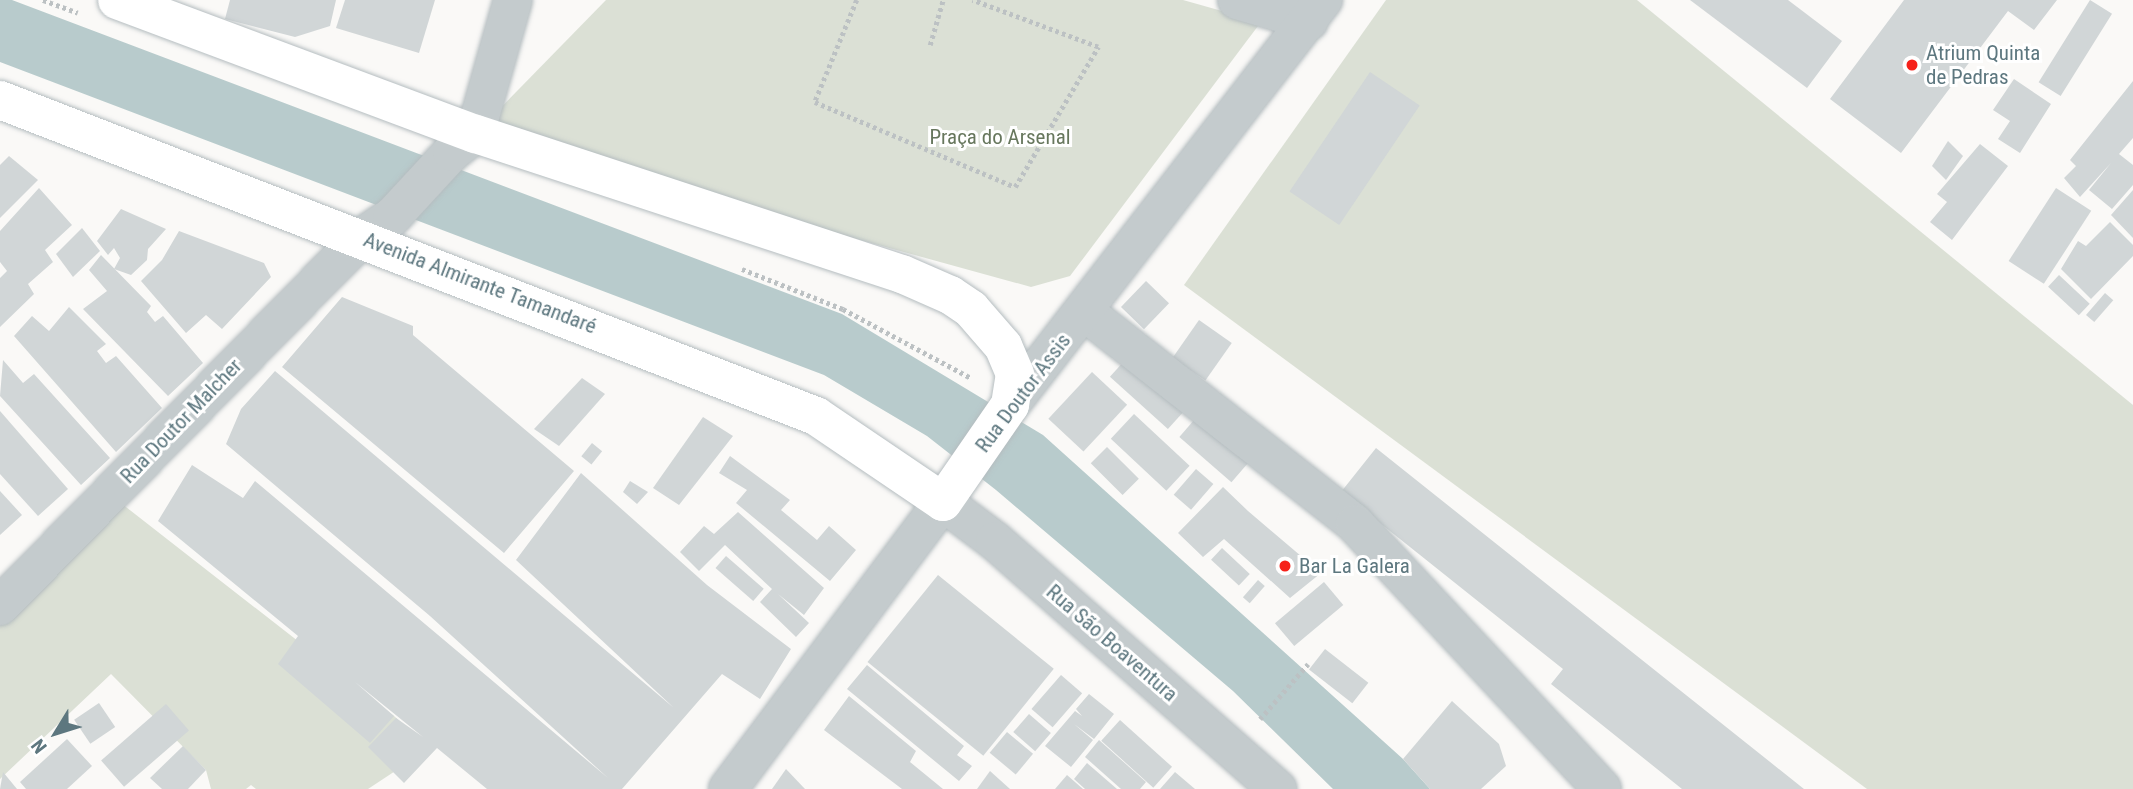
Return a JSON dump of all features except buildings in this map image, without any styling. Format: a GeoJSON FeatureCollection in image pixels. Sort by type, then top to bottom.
{"type":"FeatureCollection","features":[{"type":"Feature","properties":{"kind":"main road"},"geometry":{"type":"LineString","coordinates":[[117,0],[464,143],[902,275],[950,295],[978,316],[1003,346],[1015,374],[1010,405]]}},
{"type":"Feature","properties":{"kind":"main road","name":"Avenida Almirante Tamandaré"},"geometry":{"type":"LineString","coordinates":[[0,100],[377,227],[816,416],[953,487]]}},
{"type":"Feature","properties":{"kind":"main road","name":"Rua Doutor Assis"},"geometry":{"type":"LineString","coordinates":[[953,487],[1010,405]]}},
{"type":"Feature","properties":{"kind":"street"},"geometry":{"type":"LineString","coordinates":[[464,143],[513,0]]}},
{"type":"Feature","properties":{"kind":"street"},"geometry":{"type":"LineString","coordinates":[[1237,0],[1316,11]]}},
{"type":"Feature","properties":{"kind":"street","name":"Rua Doutor Assis"},"geometry":{"type":"LineString","coordinates":[[1010,405],[1085,312],[1316,11]]}},
{"type":"Feature","properties":{"kind":"street","name":"Rua Doutor Malcher"},"geometry":{"type":"LineString","coordinates":[[0,606],[464,143]]}},
{"type":"Feature","properties":{"kind":"street"},"geometry":{"type":"LineString","coordinates":[[1085,312],[1355,524],[1602,789]]}},
{"type":"Feature","properties":{"kind":"street","name":"Rua Doutor Assis"},"geometry":{"type":"LineString","coordinates":[[728,789],[953,487]]}},
{"type":"Feature","properties":{"kind":"street","name":"Rua São Boaventura"},"geometry":{"type":"LineString","coordinates":[[953,487],[995,541],[1277,789]]}},
{"type":"Feature","properties":{"kind":"path"},"geometry":{"type":"LineString","coordinates":[[857,0],[815,102],[1015,187],[1098,47],[972,0]]}},
{"type":"Feature","properties":{"kind":"path"},"geometry":{"type":"LineString","coordinates":[[930,45],[943,0]]}},
{"type":"Feature","properties":{"kind":"path"},"geometry":{"type":"LineString","coordinates":[[731,264],[843,309],[976,381]]}},
{"type":"Feature","properties":{"kind":"path"},"geometry":{"type":"LineString","coordinates":[[1257,722],[1308,664]]}},
{"type":"Feature","properties":{"kind":"green space","name":"Praça do Arsenal"},"geometry":{"type":"Polygon","coordinates":[[[606,0],[1183,0],[1261,22],[1070,276],[1031,287],[475,134],[606,0]]]}},
{"type":"Feature","properties":{"kind":"green space"},"geometry":{"type":"Polygon","coordinates":[[[1386,0],[1637,0],[2133,405],[2133,789],[1867,789],[1184,285],[1386,0]]]}},
{"type":"Feature","properties":{"kind":"green space"},"geometry":{"type":"Polygon","coordinates":[[[117,500],[394,716],[430,748],[368,789],[256,789],[251,785],[246,789],[211,789],[206,770],[111,674],[0,779],[0,616],[117,500]]]}},
{"type":"Feature","properties":{"kind":"shaded area"},"geometry":{"type":"Polygon","coordinates":[[[0,0],[12,0],[842,314],[1043,435],[1403,759],[1430,789],[1333,789],[1233,691],[996,490],[927,436],[824,375],[0,62],[0,0]]]}},
{"type":"Feature","properties":{"kind":"place","name":"Atrium Quinta de Pedras"},"geometry":{"type":"Point","coordinates":[1912,65]}},
{"type":"Feature","properties":{"kind":"place","name":"Bar La Galera"},"geometry":{"type":"Point","coordinates":[1285,566]}}]}
